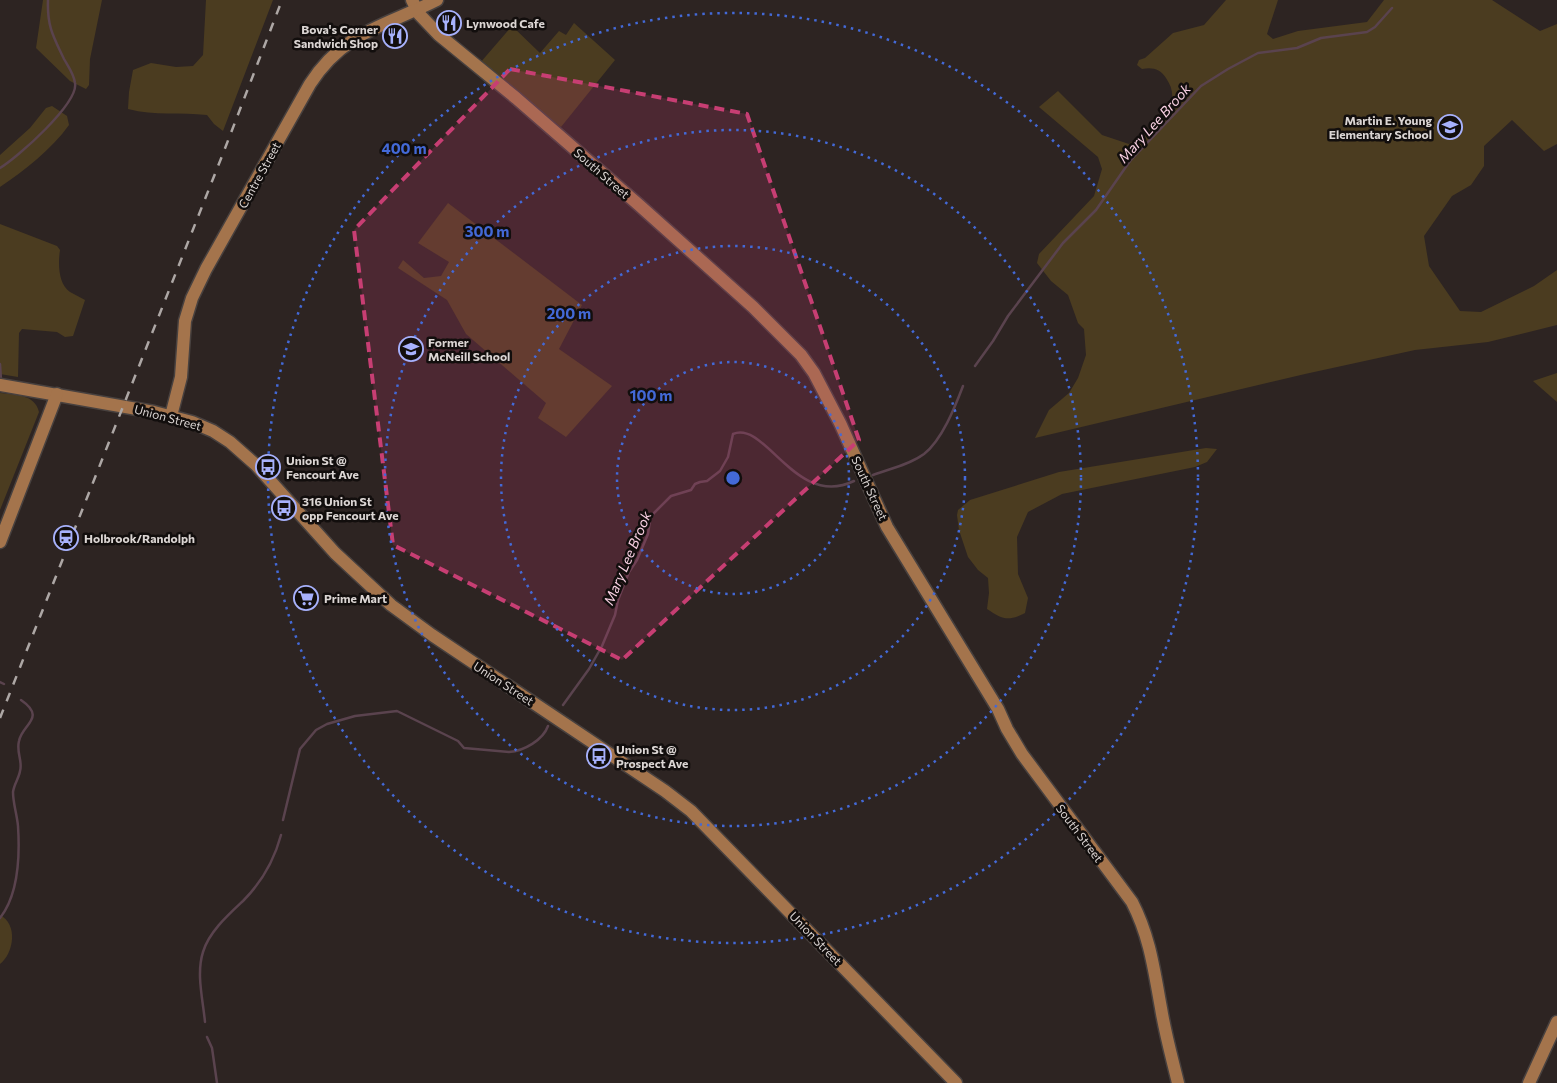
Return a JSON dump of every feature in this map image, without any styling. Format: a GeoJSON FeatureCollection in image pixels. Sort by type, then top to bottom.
{"type":"FeatureCollection","features":[{"type":"Feature","properties":{"kind":"main road","name":"Centre Street"},"geometry":{"type":"LineString","coordinates":[[171,416],[181,380],[184,329],[192,298],[206,269],[310,84],[325,64],[344,46],[414,5],[437,0]]}},
{"type":"Feature","properties":{"kind":"main road","name":"South Street"},"geometry":{"type":"LineString","coordinates":[[414,5],[423,19],[439,35],[530,110],[753,307],[801,355],[814,373],[840,423],[865,481],[888,527],[998,709],[1022,754],[1132,902],[1139,916],[1151,952],[1164,1024],[1178,1083]]}},
{"type":"Feature","properties":{"kind":"main road","name":"Union Street"},"geometry":{"type":"LineString","coordinates":[[0,385],[171,416],[206,427],[225,438],[244,453],[268,477],[335,554],[396,609],[650,780],[691,811],[956,1083]]}},
{"type":"Feature","properties":{"kind":"main road"},"geometry":{"type":"LineString","coordinates":[[0,542],[57,394]]}},
{"type":"Feature","properties":{"kind":"main road"},"geometry":{"type":"LineString","coordinates":[[1528,1083],[1557,1022]]}},
{"type":"Feature","properties":{"kind":"highlighted area"},"geometry":{"type":"Polygon","coordinates":[[[510,69],[747,114],[859,440],[622,660],[393,545],[354,230],[510,69]]]}},
{"type":"Feature","properties":{"kind":"shaded area"},"geometry":{"type":"Polygon","coordinates":[[[43,0],[102,0],[90,59],[89,85],[86,89],[70,81],[36,48],[43,0]]]}},
{"type":"Feature","properties":{"kind":"shaded area"},"geometry":{"type":"Polygon","coordinates":[[[206,0],[273,0],[223,131],[207,115],[128,109],[133,70],[151,63],[176,67],[193,66],[203,55],[206,0]]]}},
{"type":"Feature","properties":{"kind":"shaded area"},"geometry":{"type":"Polygon","coordinates":[[[1226,0],[1278,0],[1267,34],[1273,39],[1298,31],[1367,22],[1384,0],[1492,0],[1540,31],[1557,24],[1557,144],[1544,151],[1512,120],[1484,146],[1484,166],[1471,185],[1452,196],[1424,236],[1429,266],[1460,311],[1481,312],[1534,286],[1557,270],[1557,325],[1488,342],[1415,350],[1035,438],[1049,410],[1069,393],[1078,378],[1086,355],[1084,329],[1078,323],[1068,295],[1051,281],[1037,263],[1039,254],[1094,196],[1102,169],[1098,157],[1039,107],[1058,91],[1102,135],[1129,144],[1147,132],[1163,117],[1172,99],[1171,89],[1164,75],[1156,69],[1142,69],[1137,65],[1139,60],[1145,58],[1173,33],[1204,25],[1226,0]]]}},
{"type":"Feature","properties":{"kind":"shaded area"},"geometry":{"type":"Polygon","coordinates":[[[574,23],[615,60],[561,127],[480,63],[512,26],[540,53],[559,31],[566,35],[574,23]]]}},
{"type":"Feature","properties":{"kind":"shaded area"},"geometry":{"type":"Polygon","coordinates":[[[52,106],[67,116],[69,125],[37,159],[0,187],[0,155],[30,128],[46,108],[52,106]]]}},
{"type":"Feature","properties":{"kind":"shaded area"},"geometry":{"type":"Polygon","coordinates":[[[448,203],[582,305],[559,349],[612,386],[566,437],[538,418],[546,403],[466,334],[447,300],[398,268],[403,260],[424,278],[441,276],[449,262],[418,243],[448,203]]]}},
{"type":"Feature","properties":{"kind":"shaded area"},"geometry":{"type":"Polygon","coordinates":[[[0,224],[57,246],[60,250],[59,267],[63,284],[70,292],[85,300],[73,336],[65,337],[57,332],[22,329],[19,333],[18,377],[0,374],[0,224]]]}},
{"type":"Feature","properties":{"kind":"shaded area"},"geometry":{"type":"Polygon","coordinates":[[[1557,373],[1557,402],[1533,381],[1557,373]]]}},
{"type":"Feature","properties":{"kind":"shaded area"},"geometry":{"type":"Polygon","coordinates":[[[0,393],[24,396],[37,406],[39,412],[0,510],[0,393]]]}},
{"type":"Feature","properties":{"kind":"shaded area"},"geometry":{"type":"Polygon","coordinates":[[[1206,448],[1217,449],[1207,462],[1195,467],[1062,494],[1028,512],[1017,537],[1018,574],[1028,598],[1025,613],[1014,618],[1005,618],[987,609],[988,578],[978,570],[968,557],[959,530],[958,510],[970,500],[1059,472],[1206,448]]]}},
{"type":"Feature","properties":{"kind":"shaded area"},"geometry":{"type":"Polygon","coordinates":[[[0,915],[10,925],[12,939],[8,953],[0,964],[0,915]]]}},
{"type":"Feature","properties":{"kind":"waterway"},"geometry":{"type":"LineString","coordinates":[[0,168],[32,142],[58,116],[74,92],[75,83],[71,70],[51,31],[48,0]]}},
{"type":"Feature","properties":{"kind":"waterway","name":"Mary Lee Brook"},"geometry":{"type":"LineString","coordinates":[[975,366],[1008,316],[1063,243],[1096,210],[1130,161],[1201,86],[1258,53],[1297,48],[1321,38],[1367,32],[1375,27],[1392,8]]}},
{"type":"Feature","properties":{"kind":"waterway"},"geometry":{"type":"LineString","coordinates":[[0,364],[1,380]]}},
{"type":"Feature","properties":{"kind":"waterway","name":"Mary Lee Brook"},"geometry":{"type":"LineString","coordinates":[[873,475],[912,461],[931,448],[947,423],[963,386]]}},
{"type":"Feature","properties":{"kind":"waterway","name":"Mary Lee Brook"},"geometry":{"type":"LineString","coordinates":[[563,705],[589,669],[602,646],[615,615],[618,600],[629,572],[637,560],[648,534],[650,520],[654,513],[671,496],[691,490],[695,484],[707,481],[720,471],[728,457],[733,434],[745,433],[758,439],[798,475],[815,483],[833,486],[854,481]]}},
{"type":"Feature","properties":{"kind":"waterway"},"geometry":{"type":"LineString","coordinates":[[0,682],[4,684]]}},
{"type":"Feature","properties":{"kind":"waterway"},"geometry":{"type":"LineString","coordinates":[[0,918],[11,898],[17,875],[19,838],[13,792],[21,767],[18,749],[19,741],[33,716],[29,706],[21,700]]}},
{"type":"Feature","properties":{"kind":"waterway","name":"Mary Lee Brook"},"geometry":{"type":"LineString","coordinates":[[283,820],[300,749],[316,730],[327,724],[355,716],[397,711],[458,741],[464,748],[509,752],[532,744],[542,736],[548,726]]}},
{"type":"Feature","properties":{"kind":"waterway","name":"Mary Lee Brook"},"geometry":{"type":"LineString","coordinates":[[205,1022],[200,969],[203,952],[220,924],[262,879],[275,854],[281,835]]}},
{"type":"Feature","properties":{"kind":"waterway","name":"Mary Lee Brook"},"geometry":{"type":"LineString","coordinates":[[207,1037],[212,1048],[217,1083]]}},
{"type":"Feature","properties":{"kind":"railway"},"geometry":{"type":"LineString","coordinates":[[0,718],[282,0]]}},
{"type":"Feature","properties":{"kind":"place","name":"Lynwood Cafe"},"geometry":{"type":"Point","coordinates":[449,23]}},
{"type":"Feature","properties":{"kind":"place","name":"Bova's Corner Sandwich Shop"},"geometry":{"type":"Point","coordinates":[395,36]}},
{"type":"Feature","properties":{"kind":"place","name":"Martin E. Young Elementary School"},"geometry":{"type":"Point","coordinates":[1450,127]}},
{"type":"Feature","properties":{"kind":"place","name":"Former McNeill School"},"geometry":{"type":"Point","coordinates":[411,349]}},
{"type":"Feature","properties":{"kind":"place","name":"Union St @ Fencourt Ave"},"geometry":{"type":"Point","coordinates":[268,467]}},
{"type":"Feature","properties":{"kind":"place","name":"316 Union St opp Fencourt Ave"},"geometry":{"type":"Point","coordinates":[284,508]}},
{"type":"Feature","properties":{"kind":"place","name":"Holbrook/Randolph"},"geometry":{"type":"Point","coordinates":[66,538]}},
{"type":"Feature","properties":{"kind":"place","name":"Prime Mart"},"geometry":{"type":"Point","coordinates":[306,598]}},
{"type":"Feature","properties":{"kind":"place","name":"Union St @ Prospect Ave"},"geometry":{"type":"Point","coordinates":[599,756]}}]}
